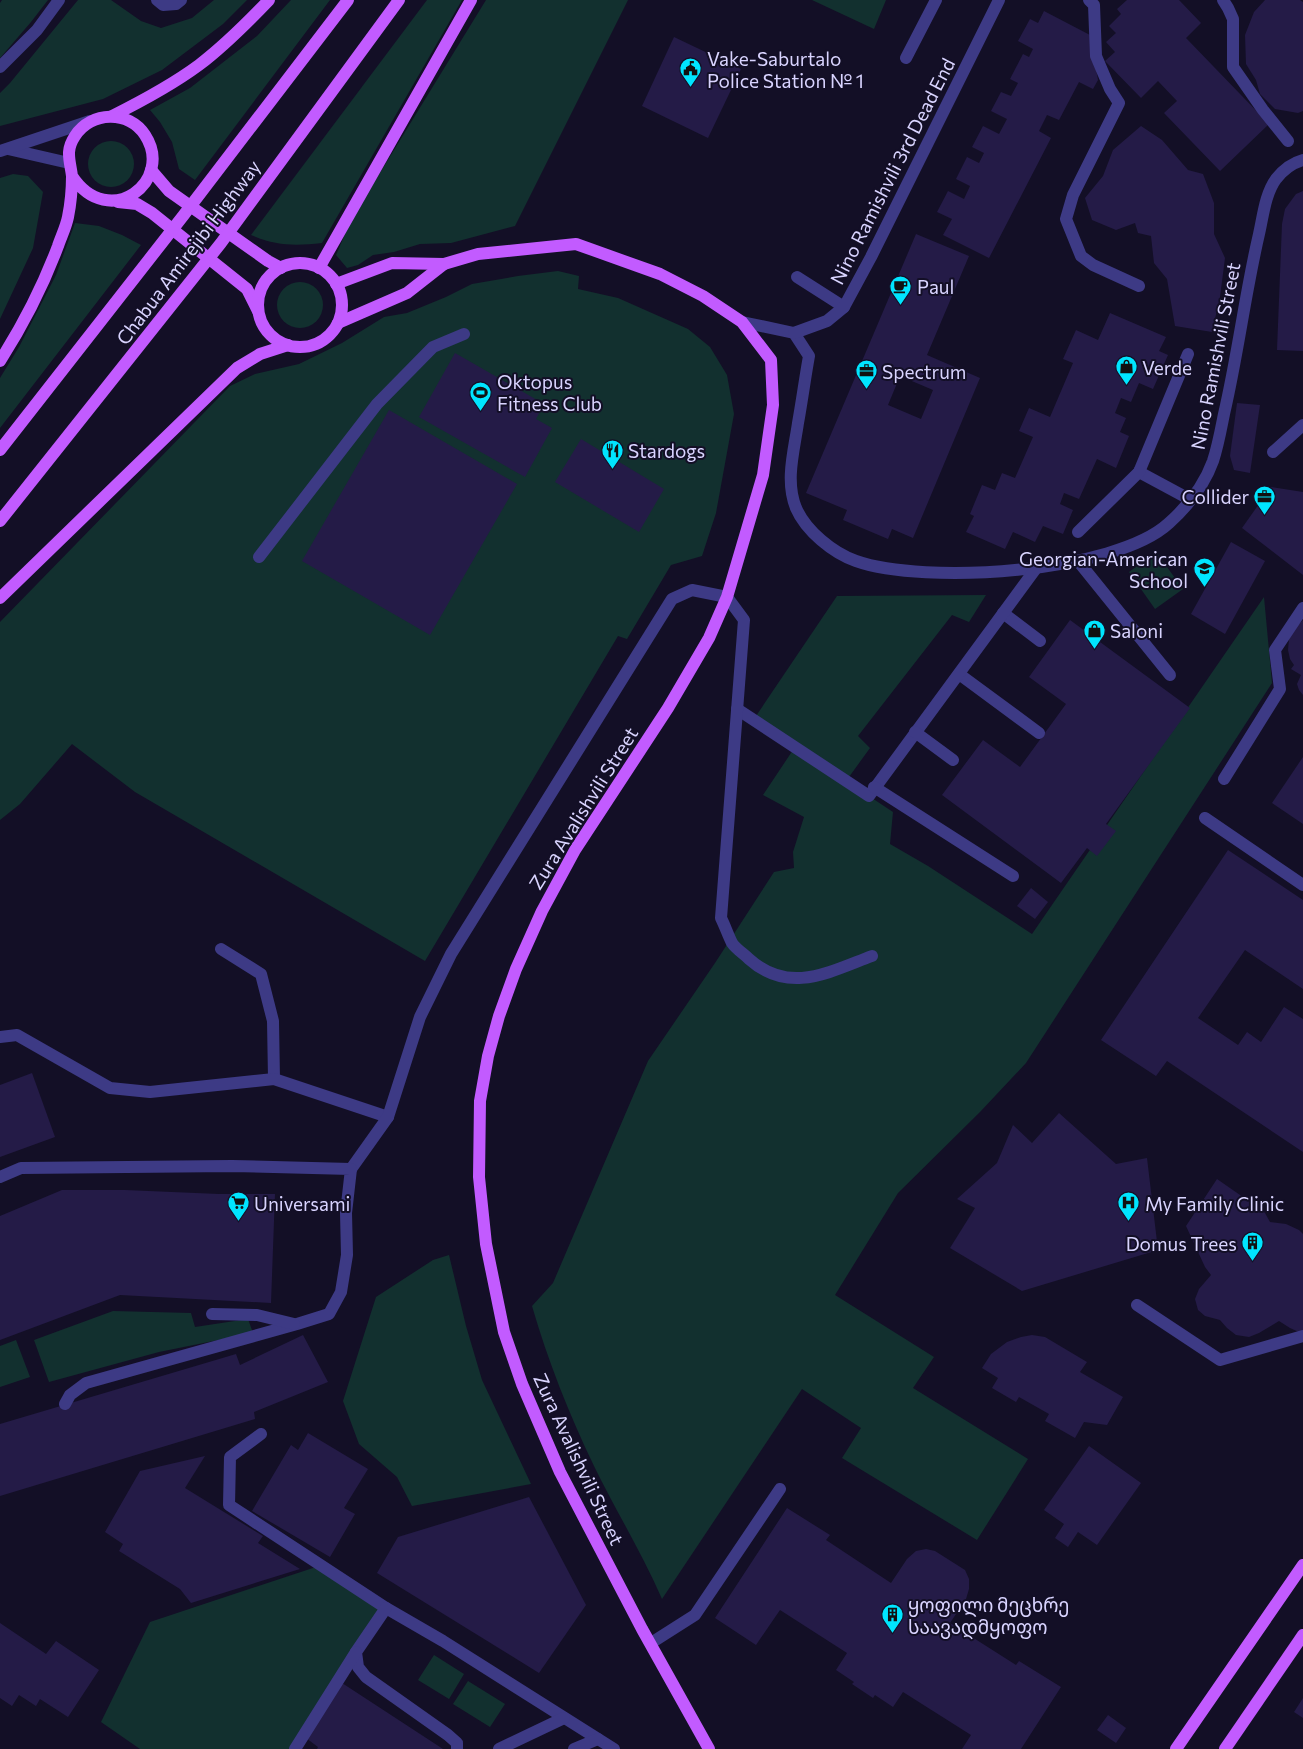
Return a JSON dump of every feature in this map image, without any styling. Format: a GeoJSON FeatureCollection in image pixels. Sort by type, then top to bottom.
{"type":"FeatureCollection","features":[{"type":"Feature","properties":{"kind":"main road"},"geometry":{"type":"LineString","coordinates":[[0,361],[15,338],[47,274],[68,217],[69,149],[75,136],[84,126],[97,119],[112,116],[160,91],[198,66],[234,36],[269,0]]}},
{"type":"Feature","properties":{"kind":"main road","name":"Chabua Amirejibi Highway"},"geometry":{"type":"LineString","coordinates":[[0,450],[184,216],[348,0]]}},
{"type":"Feature","properties":{"kind":"main road","name":"Chabua Amirejibi Highway"},"geometry":{"type":"LineString","coordinates":[[0,521],[221,243],[399,0]]}},
{"type":"Feature","properties":{"kind":"main road"},"geometry":{"type":"LineString","coordinates":[[319,268],[471,0]]}},
{"type":"Feature","properties":{"kind":"main road"},"geometry":{"type":"LineString","coordinates":[[103,201],[116,201],[138,191],[146,181],[151,170],[153,157],[145,134],[136,125],[125,119],[112,116]]}},
{"type":"Feature","properties":{"kind":"main road"},"geometry":{"type":"LineString","coordinates":[[70,170],[79,187],[90,196],[103,201],[137,204],[152,213],[247,289],[263,325],[278,341],[300,347],[322,341],[338,323],[342,310],[341,296],[329,274],[309,264],[300,263],[280,268],[273,273],[262,288],[259,297],[260,315]]}},
{"type":"Feature","properties":{"kind":"main road"},"geometry":{"type":"LineString","coordinates":[[151,170],[169,191],[280,268]]}},
{"type":"Feature","properties":{"kind":"main road"},"geometry":{"type":"LineString","coordinates":[[336,284],[392,263],[444,264],[478,254],[576,244],[660,274],[703,296],[742,322]]}},
{"type":"Feature","properties":{"kind":"main road"},"geometry":{"type":"LineString","coordinates":[[338,323],[406,293],[444,264]]}},
{"type":"Feature","properties":{"kind":"main road","name":"Zura Avalishvili Street"},"geometry":{"type":"LineString","coordinates":[[709,1749],[560,1472],[522,1384],[504,1332],[486,1244],[479,1176],[480,1101],[488,1056],[499,1016],[516,969],[542,911],[575,850],[678,693],[709,638],[727,597],[763,475],[773,405],[770,360],[742,322]]}},
{"type":"Feature","properties":{"kind":"main road"},"geometry":{"type":"LineString","coordinates":[[0,598],[237,368],[260,354],[288,345]]}},
{"type":"Feature","properties":{"kind":"main road"},"geometry":{"type":"LineString","coordinates":[[1176,1749],[1303,1565]]}},
{"type":"Feature","properties":{"kind":"main road"},"geometry":{"type":"LineString","coordinates":[[1225,1749],[1303,1635]]}},
{"type":"Feature","properties":{"kind":"street"},"geometry":{"type":"LineString","coordinates":[[0,67],[37,30],[59,0]]}},
{"type":"Feature","properties":{"kind":"street"},"geometry":{"type":"LineString","coordinates":[[157,0],[164,5],[176,4],[181,0]]}},
{"type":"Feature","properties":{"kind":"street"},"geometry":{"type":"LineString","coordinates":[[906,58],[936,0]]}},
{"type":"Feature","properties":{"kind":"street","name":"Nino Ramishvili 3rd Dead End"},"geometry":{"type":"LineString","coordinates":[[794,333],[826,321],[844,307],[876,248],[999,0]]}},
{"type":"Feature","properties":{"kind":"street"},"geometry":{"type":"LineString","coordinates":[[1089,0],[1094,5],[1096,56],[1119,103],[1073,195],[1066,219],[1081,256],[1093,265],[1139,286]]}},
{"type":"Feature","properties":{"kind":"street"},"geometry":{"type":"LineString","coordinates":[[1222,0],[1233,19],[1233,67],[1263,110],[1288,140]]}},
{"type":"Feature","properties":{"kind":"street"},"geometry":{"type":"LineString","coordinates":[[4,150],[97,119]]}},
{"type":"Feature","properties":{"kind":"street"},"geometry":{"type":"LineString","coordinates":[[4,150],[70,170]]}},
{"type":"Feature","properties":{"kind":"street","name":"Nino Ramishvili Street"},"geometry":{"type":"LineString","coordinates":[[794,333],[809,356],[790,470],[792,493],[797,510],[818,539],[855,561],[885,569],[907,572],[986,572],[1078,561],[1110,553],[1140,540],[1166,525],[1192,500],[1206,477],[1214,460],[1234,371],[1250,273],[1269,194],[1276,180],[1290,166],[1303,160]]}},
{"type":"Feature","properties":{"kind":"street"},"geometry":{"type":"LineString","coordinates":[[797,277],[844,307]]}},
{"type":"Feature","properties":{"kind":"street"},"geometry":{"type":"LineString","coordinates":[[742,322],[794,333]]}},
{"type":"Feature","properties":{"kind":"street"},"geometry":{"type":"LineString","coordinates":[[260,557],[377,404],[433,347],[464,334]]}},
{"type":"Feature","properties":{"kind":"street"},"geometry":{"type":"LineString","coordinates":[[1078,532],[1139,472],[1188,354]]}},
{"type":"Feature","properties":{"kind":"street"},"geometry":{"type":"LineString","coordinates":[[1273,452],[1303,425]]}},
{"type":"Feature","properties":{"kind":"street"},"geometry":{"type":"LineString","coordinates":[[1139,472],[1192,500]]}},
{"type":"Feature","properties":{"kind":"street"},"geometry":{"type":"LineString","coordinates":[[1078,561],[1170,675]]}},
{"type":"Feature","properties":{"kind":"street"},"geometry":{"type":"LineString","coordinates":[[737,709],[868,796],[1037,567]]}},
{"type":"Feature","properties":{"kind":"street"},"geometry":{"type":"LineString","coordinates":[[65,1404],[70,1395],[86,1383],[329,1314],[341,1292],[347,1255],[346,1213],[352,1169],[388,1117],[420,1017],[451,954],[672,599],[692,590],[727,597],[744,620],[721,918],[733,944],[755,964],[771,974],[787,978],[805,978],[826,974],[872,956]]}},
{"type":"Feature","properties":{"kind":"street"},"geometry":{"type":"LineString","coordinates":[[1224,779],[1280,689],[1275,650],[1303,608]]}},
{"type":"Feature","properties":{"kind":"street"},"geometry":{"type":"LineString","coordinates":[[1003,613],[1040,641]]}},
{"type":"Feature","properties":{"kind":"street"},"geometry":{"type":"LineString","coordinates":[[959,674],[1040,732]]}},
{"type":"Feature","properties":{"kind":"street"},"geometry":{"type":"LineString","coordinates":[[915,732],[953,760]]}},
{"type":"Feature","properties":{"kind":"street"},"geometry":{"type":"LineString","coordinates":[[874,787],[1013,876]]}},
{"type":"Feature","properties":{"kind":"street"},"geometry":{"type":"LineString","coordinates":[[1205,818],[1303,885]]}},
{"type":"Feature","properties":{"kind":"street"},"geometry":{"type":"LineString","coordinates":[[221,950],[261,974],[273,1021],[274,1079]]}},
{"type":"Feature","properties":{"kind":"street"},"geometry":{"type":"LineString","coordinates":[[0,1037],[17,1035],[110,1088],[150,1092],[274,1079],[388,1117]]}},
{"type":"Feature","properties":{"kind":"street"},"geometry":{"type":"LineString","coordinates":[[0,1177],[21,1168],[232,1166],[352,1169]]}},
{"type":"Feature","properties":{"kind":"street"},"geometry":{"type":"LineString","coordinates":[[1137,1305],[1220,1360],[1303,1336]]}},
{"type":"Feature","properties":{"kind":"street"},"geometry":{"type":"LineString","coordinates":[[212,1314],[257,1315],[297,1324]]}},
{"type":"Feature","properties":{"kind":"street"},"geometry":{"type":"LineString","coordinates":[[261,1434],[230,1457],[229,1505],[386,1608],[443,1641],[614,1749]]}},
{"type":"Feature","properties":{"kind":"street"},"geometry":{"type":"LineString","coordinates":[[651,1643],[695,1615],[780,1489]]}},
{"type":"Feature","properties":{"kind":"street"},"geometry":{"type":"LineString","coordinates":[[294,1749],[386,1608]]}},
{"type":"Feature","properties":{"kind":"street"},"geometry":{"type":"LineString","coordinates":[[356,1652],[358,1667],[366,1677],[448,1735],[457,1743],[457,1749]]}},
{"type":"Feature","properties":{"kind":"street"},"geometry":{"type":"LineString","coordinates":[[499,1749],[564,1718]]}},
{"type":"Feature","properties":{"kind":"street"},"geometry":{"type":"LineString","coordinates":[[574,1749],[598,1739]]}},
{"type":"Feature","properties":{"kind":"green space"},"geometry":{"type":"Polygon","coordinates":[[[2,0],[48,0],[0,58],[0,3],[2,0]]]}},
{"type":"Feature","properties":{"kind":"green space"},"geometry":{"type":"Polygon","coordinates":[[[78,0],[111,0],[141,21],[161,28],[192,18],[214,0],[247,0],[223,24],[162,70],[103,99],[0,126],[0,93],[78,0]]]}},
{"type":"Feature","properties":{"kind":"green space"},"geometry":{"type":"Polygon","coordinates":[[[291,0],[330,0],[195,180],[179,169],[172,142],[150,110],[190,88],[257,36],[291,0]]]}},
{"type":"Feature","properties":{"kind":"green space"},"geometry":{"type":"Polygon","coordinates":[[[427,0],[462,0],[322,243],[286,244],[260,239],[251,235],[427,0]]]}},
{"type":"Feature","properties":{"kind":"green space"},"geometry":{"type":"Polygon","coordinates":[[[486,0],[628,0],[515,226],[451,243],[420,244],[394,252],[373,255],[358,265],[347,268],[336,255],[351,220],[486,0]]]}},
{"type":"Feature","properties":{"kind":"green space"},"geometry":{"type":"Polygon","coordinates":[[[812,0],[886,0],[874,29],[812,0]]]}},
{"type":"Feature","properties":{"kind":"green space"},"geometry":{"type":"Polygon","coordinates":[[[116,141],[128,147],[133,155],[133,173],[128,181],[120,186],[106,187],[94,181],[89,173],[88,159],[94,147],[102,142],[116,141]]]}},
{"type":"Feature","properties":{"kind":"green space"},"geometry":{"type":"Polygon","coordinates":[[[13,174],[28,176],[43,192],[33,248],[0,319],[0,178],[13,174]]]}},
{"type":"Feature","properties":{"kind":"green space"},"geometry":{"type":"Polygon","coordinates":[[[75,223],[99,226],[141,245],[0,428],[0,378],[19,347],[56,275],[75,223]]]}},
{"type":"Feature","properties":{"kind":"green space"},"geometry":{"type":"Polygon","coordinates":[[[558,271],[579,276],[578,289],[618,298],[688,329],[710,347],[727,375],[734,414],[716,513],[702,556],[671,565],[627,639],[618,636],[425,961],[135,792],[72,744],[20,804],[0,820],[0,622],[230,386],[255,374],[299,364],[342,343],[384,317],[407,313],[472,284],[558,271]]]}},
{"type":"Feature","properties":{"kind":"green space"},"geometry":{"type":"Polygon","coordinates":[[[295,282],[305,282],[319,292],[323,305],[319,318],[313,324],[305,328],[295,328],[281,318],[277,310],[277,300],[287,286],[295,282]]]}},
{"type":"Feature","properties":{"kind":"green space"},"geometry":{"type":"Polygon","coordinates":[[[1156,552],[1183,589],[1155,609],[1129,572],[1156,552]]]}},
{"type":"Feature","properties":{"kind":"green space"},"geometry":{"type":"Polygon","coordinates":[[[986,595],[969,622],[952,615],[858,736],[870,748],[849,777],[756,716],[837,596],[986,595]]]}},
{"type":"Feature","properties":{"kind":"green space"},"geometry":{"type":"Polygon","coordinates":[[[1264,597],[1272,683],[1026,1063],[980,1112],[898,1193],[835,1295],[934,1357],[913,1388],[1028,1459],[977,1540],[842,1458],[861,1428],[802,1389],[662,1599],[576,1427],[552,1367],[532,1306],[553,1283],[648,1061],[774,872],[794,868],[793,852],[804,817],[763,795],[795,747],[893,812],[890,844],[928,866],[1032,934],[1264,597]]]}},
{"type":"Feature","properties":{"kind":"green space"},"geometry":{"type":"Polygon","coordinates":[[[449,1255],[466,1326],[482,1380],[531,1484],[412,1506],[397,1477],[359,1444],[343,1401],[376,1297],[433,1260],[449,1255]]]}},
{"type":"Feature","properties":{"kind":"green space"},"geometry":{"type":"Polygon","coordinates":[[[113,1311],[191,1313],[195,1327],[248,1319],[253,1333],[159,1352],[49,1382],[34,1340],[113,1311]]]}},
{"type":"Feature","properties":{"kind":"green space"},"geometry":{"type":"Polygon","coordinates":[[[16,1340],[30,1377],[0,1387],[0,1346],[16,1340]]]}},
{"type":"Feature","properties":{"kind":"green space"},"geometry":{"type":"Polygon","coordinates":[[[322,1565],[386,1608],[293,1749],[140,1749],[101,1722],[150,1622],[322,1565]]]}},
{"type":"Feature","properties":{"kind":"green space"},"geometry":{"type":"Polygon","coordinates":[[[434,1655],[464,1674],[449,1699],[418,1680],[434,1655]]]}},
{"type":"Feature","properties":{"kind":"green space"},"geometry":{"type":"Polygon","coordinates":[[[468,1681],[505,1704],[490,1727],[453,1704],[468,1681]]]}},
{"type":"Feature","properties":{"kind":"building"},"geometry":{"type":"Polygon","coordinates":[[[1127,0],[1179,0],[1201,23],[1186,38],[1269,124],[1220,171],[1164,113],[1177,101],[1158,81],[1141,98],[1105,61],[1115,52],[1106,42],[1116,33],[1109,26],[1121,14],[1117,9],[1127,0]]]}},
{"type":"Feature","properties":{"kind":"building"},"geometry":{"type":"Polygon","coordinates":[[[1265,0],[1300,0],[1303,2],[1303,111],[1298,113],[1275,109],[1260,94],[1256,80],[1246,64],[1245,35],[1254,12],[1265,0]]]}},
{"type":"Feature","properties":{"kind":"building"},"geometry":{"type":"Polygon","coordinates":[[[1044,11],[1090,35],[1098,80],[1093,89],[1079,82],[1059,120],[1047,115],[1039,131],[1051,138],[989,258],[943,235],[952,219],[937,212],[948,191],[964,199],[970,186],[956,179],[967,157],[979,163],[984,153],[972,147],[983,126],[999,134],[1007,119],[991,111],[1001,92],[1011,96],[1018,83],[1010,79],[1023,54],[1029,57],[1033,49],[1018,41],[1030,19],[1038,23],[1044,11]]]}},
{"type":"Feature","properties":{"kind":"building","name":"Vake-Saburtalo Police Station № 1"},"geometry":{"type":"Polygon","coordinates":[[[674,37],[741,69],[708,138],[642,106],[674,37]]]}},
{"type":"Feature","properties":{"kind":"building"},"geometry":{"type":"Polygon","coordinates":[[[1141,126],[1162,140],[1188,170],[1203,174],[1214,203],[1214,234],[1225,258],[1220,297],[1212,332],[1175,326],[1167,279],[1154,263],[1151,236],[1138,233],[1135,223],[1116,230],[1092,220],[1085,198],[1103,176],[1113,150],[1141,126]]]}},
{"type":"Feature","properties":{"kind":"building"},"geometry":{"type":"Polygon","coordinates":[[[1303,191],[1303,351],[1277,350],[1282,224],[1285,209],[1296,194],[1303,191]]]}},
{"type":"Feature","properties":{"kind":"building"},"geometry":{"type":"Polygon","coordinates":[[[916,234],[969,256],[927,355],[980,378],[913,538],[892,529],[888,539],[843,520],[847,510],[806,493],[916,234]],[[900,376],[888,405],[921,419],[933,390],[900,376]]]}},
{"type":"Feature","properties":{"kind":"building"},"geometry":{"type":"Polygon","coordinates":[[[1110,313],[1166,337],[1159,351],[1168,355],[1153,389],[1139,383],[1131,402],[1121,398],[1115,413],[1126,418],[1120,432],[1129,436],[1116,468],[1097,459],[1079,499],[1064,493],[1060,504],[1073,510],[1063,534],[1043,526],[1035,542],[1013,532],[1005,549],[966,532],[974,516],[970,514],[982,485],[995,490],[1002,473],[1015,478],[1033,437],[1019,431],[1029,408],[1050,417],[1073,363],[1063,359],[1076,330],[1098,340],[1110,313]]]}},
{"type":"Feature","properties":{"kind":"building","name":"Oktopus Fitness Club"},"geometry":{"type":"Polygon","coordinates":[[[455,353],[544,404],[536,419],[552,428],[525,477],[419,417],[455,353]]]}},
{"type":"Feature","properties":{"kind":"building"},"geometry":{"type":"Polygon","coordinates":[[[1237,403],[1260,405],[1250,473],[1234,470],[1230,456],[1237,403]]]}},
{"type":"Feature","properties":{"kind":"building"},"geometry":{"type":"Polygon","coordinates":[[[389,410],[517,484],[430,635],[302,561],[389,410]]]}},
{"type":"Feature","properties":{"kind":"building"},"geometry":{"type":"Polygon","coordinates":[[[581,439],[664,489],[639,532],[555,482],[581,439]]]}},
{"type":"Feature","properties":{"kind":"building"},"geometry":{"type":"Polygon","coordinates":[[[1271,487],[1303,492],[1303,575],[1242,528],[1271,487]]]}},
{"type":"Feature","properties":{"kind":"building"},"geometry":{"type":"Polygon","coordinates":[[[1231,542],[1265,561],[1225,634],[1191,614],[1231,542]]]}},
{"type":"Feature","properties":{"kind":"building"},"geometry":{"type":"Polygon","coordinates":[[[1070,620],[1190,708],[1106,824],[1116,831],[1097,856],[1087,848],[1061,883],[942,795],[983,740],[1020,767],[1066,704],[1029,677],[1070,620]]]}},
{"type":"Feature","properties":{"kind":"building"},"geometry":{"type":"Polygon","coordinates":[[[1303,620],[1303,695],[1297,684],[1301,675],[1291,669],[1294,665],[1288,650],[1289,639],[1303,620]]]}},
{"type":"Feature","properties":{"kind":"building"},"geometry":{"type":"Polygon","coordinates":[[[1303,757],[1303,824],[1272,803],[1303,757]]]}},
{"type":"Feature","properties":{"kind":"building"},"geometry":{"type":"Polygon","coordinates":[[[1228,850],[1303,900],[1303,989],[1245,950],[1198,1018],[1238,1045],[1247,1032],[1261,1042],[1284,1007],[1303,1019],[1303,1152],[1167,1061],[1156,1076],[1101,1040],[1228,850]]]}},
{"type":"Feature","properties":{"kind":"building"},"geometry":{"type":"Polygon","coordinates":[[[1031,888],[1048,902],[1035,919],[1017,906],[1031,888]]]}},
{"type":"Feature","properties":{"kind":"building"},"geometry":{"type":"Polygon","coordinates":[[[32,1073],[55,1137],[0,1157],[0,1085],[32,1073]]]}},
{"type":"Feature","properties":{"kind":"building"},"geometry":{"type":"Polygon","coordinates":[[[1059,1113],[1116,1164],[1147,1158],[1158,1250],[1022,1291],[950,1248],[975,1208],[957,1199],[997,1163],[1013,1125],[1032,1143],[1059,1113]]]}},
{"type":"Feature","properties":{"kind":"building","name":"Domus Trees"},"geometry":{"type":"Polygon","coordinates":[[[1217,1179],[1265,1213],[1270,1222],[1286,1224],[1303,1234],[1303,1332],[1301,1333],[1290,1328],[1279,1321],[1249,1337],[1236,1335],[1220,1320],[1205,1316],[1198,1310],[1195,1299],[1199,1289],[1211,1275],[1205,1267],[1186,1226],[1217,1179]]]}},
{"type":"Feature","properties":{"kind":"building"},"geometry":{"type":"Polygon","coordinates":[[[62,1190],[275,1194],[271,1303],[120,1295],[0,1340],[0,1216],[62,1190]]]}},
{"type":"Feature","properties":{"kind":"building"},"geometry":{"type":"Polygon","coordinates":[[[303,1335],[328,1382],[254,1412],[255,1419],[0,1496],[0,1424],[236,1354],[240,1365],[303,1335]]]}},
{"type":"Feature","properties":{"kind":"building"},"geometry":{"type":"Polygon","coordinates":[[[1032,1335],[1045,1337],[1087,1362],[1080,1372],[1123,1397],[1107,1425],[1084,1422],[1075,1438],[1045,1421],[1049,1414],[1019,1397],[1016,1402],[992,1388],[998,1378],[982,1368],[991,1354],[1007,1342],[1032,1335]]]}},
{"type":"Feature","properties":{"kind":"building"},"geometry":{"type":"Polygon","coordinates":[[[308,1433],[368,1469],[344,1508],[355,1514],[330,1557],[252,1511],[291,1445],[298,1450],[308,1433]]]}},
{"type":"Feature","properties":{"kind":"building"},"geometry":{"type":"Polygon","coordinates":[[[1089,1446],[1141,1483],[1097,1545],[1078,1532],[1068,1547],[1055,1538],[1064,1524],[1044,1510],[1089,1446]]]}},
{"type":"Feature","properties":{"kind":"building"},"geometry":{"type":"Polygon","coordinates":[[[205,1456],[185,1488],[263,1536],[258,1543],[300,1569],[191,1603],[180,1589],[119,1551],[123,1544],[105,1532],[140,1471],[205,1456]]]}},
{"type":"Feature","properties":{"kind":"building"},"geometry":{"type":"Polygon","coordinates":[[[529,1497],[586,1605],[539,1673],[377,1573],[398,1537],[529,1497]]]}},
{"type":"Feature","properties":{"kind":"building","name":"ყოფილი მეცხრე საავადმყოფო"},"geometry":{"type":"Polygon","coordinates":[[[787,1508],[830,1535],[826,1540],[891,1583],[907,1559],[916,1551],[926,1549],[935,1551],[965,1570],[969,1579],[969,1589],[966,1599],[950,1623],[1016,1665],[1019,1661],[1061,1687],[1021,1749],[962,1749],[971,1735],[903,1692],[893,1707],[875,1695],[873,1698],[852,1684],[854,1682],[836,1670],[847,1653],[780,1610],[756,1645],[715,1618],[787,1508]]]}},
{"type":"Feature","properties":{"kind":"building"},"geometry":{"type":"Polygon","coordinates":[[[0,1623],[46,1654],[56,1641],[99,1670],[68,1717],[40,1699],[36,1706],[19,1695],[12,1706],[0,1698],[0,1623]]]}},
{"type":"Feature","properties":{"kind":"building"},"geometry":{"type":"Polygon","coordinates":[[[342,1683],[443,1749],[317,1749],[318,1747],[306,1738],[342,1683]]]}},
{"type":"Feature","properties":{"kind":"building"},"geometry":{"type":"Polygon","coordinates":[[[1303,1698],[1303,1718],[1294,1712],[1303,1698]]]}},
{"type":"Feature","properties":{"kind":"building"},"geometry":{"type":"Polygon","coordinates":[[[1108,1715],[1126,1728],[1116,1743],[1097,1730],[1108,1715]]]}},
{"type":"Feature","properties":{"kind":"place","name":"Vake-Saburtalo Police Station № 1"},"geometry":{"type":"Point","coordinates":[691,88]}},
{"type":"Feature","properties":{"kind":"place","name":"Paul"},"geometry":{"type":"Point","coordinates":[901,305]}},
{"type":"Feature","properties":{"kind":"place","name":"Verde"},"geometry":{"type":"Point","coordinates":[1126,386]}},
{"type":"Feature","properties":{"kind":"place","name":"Spectrum"},"geometry":{"type":"Point","coordinates":[866,390]}},
{"type":"Feature","properties":{"kind":"place","name":"Oktopus Fitness Club"},"geometry":{"type":"Point","coordinates":[481,411]}},
{"type":"Feature","properties":{"kind":"place","name":"Stardogs"},"geometry":{"type":"Point","coordinates":[612,469]}},
{"type":"Feature","properties":{"kind":"place","name":"Collider"},"geometry":{"type":"Point","coordinates":[1265,515]}},
{"type":"Feature","properties":{"kind":"place","name":"Georgian-American School"},"geometry":{"type":"Point","coordinates":[1204,588]}},
{"type":"Feature","properties":{"kind":"place","name":"Saloni"},"geometry":{"type":"Point","coordinates":[1094,649]}},
{"type":"Feature","properties":{"kind":"place","name":"Universami"},"geometry":{"type":"Point","coordinates":[238,1222]}},
{"type":"Feature","properties":{"kind":"place","name":"My Family Clinic"},"geometry":{"type":"Point","coordinates":[1129,1222]}},
{"type":"Feature","properties":{"kind":"place","name":"Domus Trees"},"geometry":{"type":"Point","coordinates":[1253,1262]}},
{"type":"Feature","properties":{"kind":"place","name":"ყოფილი მეცხრე საავადმყოფო"},"geometry":{"type":"Point","coordinates":[892,1634]}}]}
